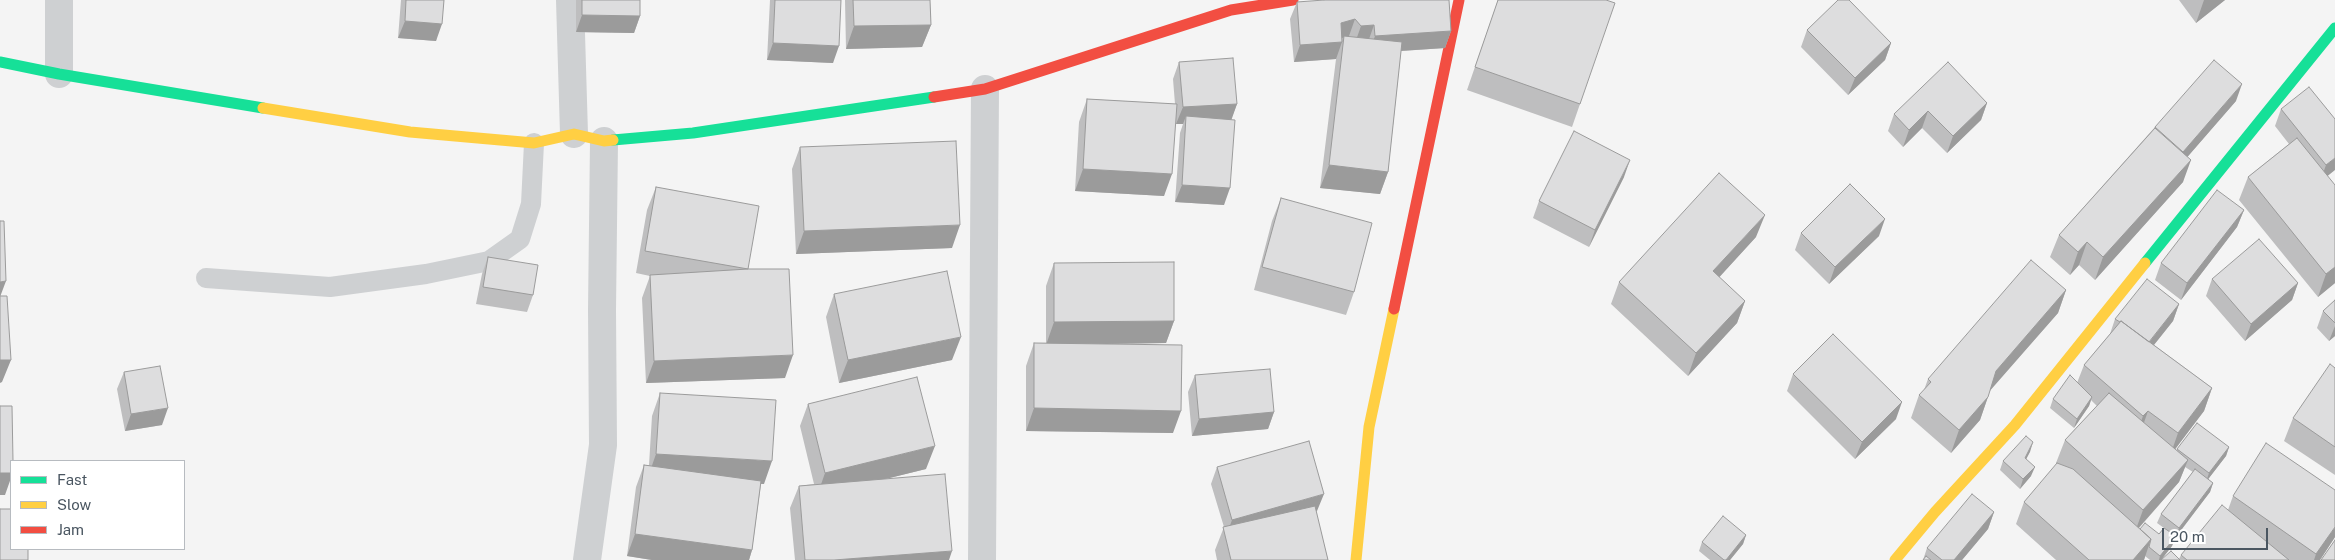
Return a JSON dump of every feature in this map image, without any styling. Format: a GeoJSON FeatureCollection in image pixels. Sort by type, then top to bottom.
{"type":"FeatureCollection","features":[{"type":"Feature","properties":{"kind":"street"},"geometry":{"type":"LineString","coordinates":[[59,0],[59,74]]}},
{"type":"Feature","properties":{"kind":"street"},"geometry":{"type":"LineString","coordinates":[[570,0],[574,134]]}},
{"type":"Feature","properties":{"kind":"street"},"geometry":{"type":"LineString","coordinates":[[0,62],[59,74],[410,132],[534,143],[574,134],[604,141],[693,133],[985,89],[1231,10],[1294,0]]}},
{"type":"Feature","properties":{"kind":"street"},"geometry":{"type":"LineString","coordinates":[[1356,560],[1369,428],[1459,0]]}},
{"type":"Feature","properties":{"kind":"street"},"geometry":{"type":"LineString","coordinates":[[1895,560],[1935,512],[2015,425],[2335,28]]}},
{"type":"Feature","properties":{"kind":"street"},"geometry":{"type":"LineString","coordinates":[[982,560],[985,89]]}},
{"type":"Feature","properties":{"kind":"street"},"geometry":{"type":"LineString","coordinates":[[587,560],[604,445],[602,310],[604,141]]}},
{"type":"Feature","properties":{"kind":"lane"},"geometry":{"type":"LineString","coordinates":[[206,278],[330,287],[426,274],[488,261],[520,239],[531,204],[534,143]]}},
{"type":"Feature","properties":{"kind":"building"},"geometry":{"type":"Polygon","coordinates":[[[406,0],[444,0],[442,24],[405,21],[406,0]]]}},
{"type":"Feature","properties":{"kind":"building"},"geometry":{"type":"Polygon","coordinates":[[[582,0],[640,0],[640,16],[582,15],[582,0]]]}},
{"type":"Feature","properties":{"kind":"building"},"geometry":{"type":"Polygon","coordinates":[[[775,0],[841,0],[839,46],[773,43],[775,0]]]}},
{"type":"Feature","properties":{"kind":"building"},"geometry":{"type":"Polygon","coordinates":[[[853,0],[930,0],[931,25],[854,26],[853,0]]]}},
{"type":"Feature","properties":{"kind":"building"},"geometry":{"type":"Polygon","coordinates":[[[1324,0],[1449,0],[1451,31],[1375,36],[1374,25],[1361,26],[1355,19],[1341,23],[1342,42],[1300,45],[1297,2],[1324,0]]]}},
{"type":"Feature","properties":{"kind":"building"},"geometry":{"type":"Polygon","coordinates":[[[1498,0],[1606,0],[1615,3],[1580,104],[1475,67],[1498,0]]]}},
{"type":"Feature","properties":{"kind":"building"},"geometry":{"type":"Polygon","coordinates":[[[1838,0],[1849,0],[1891,43],[1855,78],[1807,30],[1838,0]]]}},
{"type":"Feature","properties":{"kind":"building"},"geometry":{"type":"Polygon","coordinates":[[[1344,36],[1402,42],[1388,172],[1329,165],[1344,36]]]}},
{"type":"Feature","properties":{"kind":"building"},"geometry":{"type":"Polygon","coordinates":[[[1233,58],[1237,104],[1183,107],[1179,62],[1233,58]]]}},
{"type":"Feature","properties":{"kind":"building"},"geometry":{"type":"Polygon","coordinates":[[[2214,60],[2242,84],[2183,152],[2155,127],[2214,60]]]}},
{"type":"Feature","properties":{"kind":"building"},"geometry":{"type":"Polygon","coordinates":[[[1948,62],[1987,103],[1953,136],[1928,111],[1909,130],[1894,114],[1948,62]]]}},
{"type":"Feature","properties":{"kind":"building"},"geometry":{"type":"Polygon","coordinates":[[[2309,87],[2335,119],[2335,158],[2326,165],[2281,109],[2309,87]]]}},
{"type":"Feature","properties":{"kind":"building"},"geometry":{"type":"Polygon","coordinates":[[[1087,99],[1177,104],[1172,174],[1083,169],[1087,99]]]}},
{"type":"Feature","properties":{"kind":"building"},"geometry":{"type":"Polygon","coordinates":[[[1186,116],[1235,120],[1230,188],[1182,185],[1186,116]]]}},
{"type":"Feature","properties":{"kind":"building"},"geometry":{"type":"Polygon","coordinates":[[[2155,128],[2191,160],[2103,257],[2087,242],[2078,252],[2059,235],[2155,128]]]}},
{"type":"Feature","properties":{"kind":"building"},"geometry":{"type":"Polygon","coordinates":[[[1574,131],[1630,160],[1595,230],[1539,201],[1574,131]]]}},
{"type":"Feature","properties":{"kind":"building"},"geometry":{"type":"Polygon","coordinates":[[[2297,138],[2335,185],[2335,267],[2326,274],[2248,177],[2297,138]]]}},
{"type":"Feature","properties":{"kind":"building"},"geometry":{"type":"Polygon","coordinates":[[[956,141],[960,225],[804,231],[800,147],[956,141]]]}},
{"type":"Feature","properties":{"kind":"building"},"geometry":{"type":"Polygon","coordinates":[[[1719,173],[1765,215],[1713,271],[1745,301],[1696,353],[1619,282],[1719,173]]]}},
{"type":"Feature","properties":{"kind":"building"},"geometry":{"type":"Polygon","coordinates":[[[1850,184],[1885,219],[1835,267],[1801,233],[1850,184]]]}},
{"type":"Feature","properties":{"kind":"building"},"geometry":{"type":"Polygon","coordinates":[[[656,187],[759,206],[748,269],[645,251],[656,187]]]}},
{"type":"Feature","properties":{"kind":"building"},"geometry":{"type":"Polygon","coordinates":[[[2217,190],[2244,210],[2187,283],[2161,263],[2217,190]]]}},
{"type":"Feature","properties":{"kind":"building"},"geometry":{"type":"Polygon","coordinates":[[[1281,198],[1372,223],[1354,292],[1262,267],[1281,198]]]}},
{"type":"Feature","properties":{"kind":"building"},"geometry":{"type":"Polygon","coordinates":[[[0,221],[4,221],[6,281],[0,282],[0,221]]]}},
{"type":"Feature","properties":{"kind":"building"},"geometry":{"type":"Polygon","coordinates":[[[2259,239],[2298,283],[2251,324],[2212,279],[2259,239]]]}},
{"type":"Feature","properties":{"kind":"building"},"geometry":{"type":"Polygon","coordinates":[[[488,257],[538,265],[533,295],[483,287],[488,257]]]}},
{"type":"Feature","properties":{"kind":"building"},"geometry":{"type":"Polygon","coordinates":[[[2031,260],[2066,290],[1996,371],[1988,397],[1959,430],[1919,395],[1931,382],[1928,379],[2031,260]]]}},
{"type":"Feature","properties":{"kind":"building"},"geometry":{"type":"Polygon","coordinates":[[[1174,262],[1174,321],[1054,322],[1054,263],[1174,262]]]}},
{"type":"Feature","properties":{"kind":"building"},"geometry":{"type":"Polygon","coordinates":[[[748,269],[789,269],[793,355],[654,361],[650,275],[748,269]]]}},
{"type":"Feature","properties":{"kind":"building"},"geometry":{"type":"Polygon","coordinates":[[[947,271],[961,337],[848,360],[834,294],[947,271]]]}},
{"type":"Feature","properties":{"kind":"building"},"geometry":{"type":"Polygon","coordinates":[[[2147,279],[2179,304],[2149,342],[2121,321],[2115,319],[2147,279]]]}},
{"type":"Feature","properties":{"kind":"building"},"geometry":{"type":"Polygon","coordinates":[[[0,296],[7,296],[11,360],[0,360],[0,296]]]}},
{"type":"Feature","properties":{"kind":"building"},"geometry":{"type":"Polygon","coordinates":[[[2335,300],[2335,323],[2323,311],[2335,300]]]}},
{"type":"Feature","properties":{"kind":"building"},"geometry":{"type":"Polygon","coordinates":[[[2121,321],[2212,388],[2178,433],[2148,411],[2143,416],[2084,365],[2121,321]]]}},
{"type":"Feature","properties":{"kind":"building"},"geometry":{"type":"Polygon","coordinates":[[[1833,334],[1902,402],[1862,442],[1793,374],[1833,334]]]}},
{"type":"Feature","properties":{"kind":"building"},"geometry":{"type":"Polygon","coordinates":[[[1034,343],[1182,345],[1181,411],[1034,408],[1034,343]]]}},
{"type":"Feature","properties":{"kind":"building"},"geometry":{"type":"Polygon","coordinates":[[[2330,364],[2335,368],[2335,447],[2293,418],[2330,364]]]}},
{"type":"Feature","properties":{"kind":"building"},"geometry":{"type":"Polygon","coordinates":[[[160,366],[168,408],[131,414],[124,372],[160,366]]]}},
{"type":"Feature","properties":{"kind":"building"},"geometry":{"type":"Polygon","coordinates":[[[1270,369],[1274,412],[1199,419],[1195,375],[1270,369]]]}},
{"type":"Feature","properties":{"kind":"building"},"geometry":{"type":"Polygon","coordinates":[[[2070,375],[2092,397],[2077,419],[2053,399],[2070,375]]]}},
{"type":"Feature","properties":{"kind":"building"},"geometry":{"type":"Polygon","coordinates":[[[917,377],[935,446],[825,473],[808,404],[917,377]]]}},
{"type":"Feature","properties":{"kind":"building"},"geometry":{"type":"Polygon","coordinates":[[[660,393],[776,400],[772,461],[656,454],[660,393]]]}},
{"type":"Feature","properties":{"kind":"building"},"geometry":{"type":"Polygon","coordinates":[[[2109,393],[2188,460],[2143,510],[2065,440],[2109,393]]]}},
{"type":"Feature","properties":{"kind":"building"},"geometry":{"type":"Polygon","coordinates":[[[0,406],[12,406],[13,460],[10,460],[10,473],[0,473],[0,406]]]}},
{"type":"Feature","properties":{"kind":"building"},"geometry":{"type":"Polygon","coordinates":[[[2197,423],[2229,447],[2209,473],[2177,449],[2197,423]]]}},
{"type":"Feature","properties":{"kind":"building"},"geometry":{"type":"Polygon","coordinates":[[[2026,436],[2033,442],[2025,458],[2035,467],[2023,479],[2003,461],[2026,436]]]}},
{"type":"Feature","properties":{"kind":"building"},"geometry":{"type":"Polygon","coordinates":[[[1309,441],[1324,494],[1232,520],[1217,467],[1309,441]]]}},
{"type":"Feature","properties":{"kind":"building"},"geometry":{"type":"Polygon","coordinates":[[[2266,443],[2335,490],[2335,527],[2316,554],[2233,496],[2266,443]]]}},
{"type":"Feature","properties":{"kind":"building"},"geometry":{"type":"Polygon","coordinates":[[[2057,463],[2073,469],[2151,539],[2133,560],[2089,560],[2024,502],[2057,463]]]}},
{"type":"Feature","properties":{"kind":"building"},"geometry":{"type":"Polygon","coordinates":[[[644,465],[761,481],[752,550],[635,534],[644,465]]]}},
{"type":"Feature","properties":{"kind":"building"},"geometry":{"type":"Polygon","coordinates":[[[2195,469],[2213,483],[2179,528],[2161,514],[2195,469]]]}},
{"type":"Feature","properties":{"kind":"building"},"geometry":{"type":"Polygon","coordinates":[[[945,474],[952,551],[834,560],[805,560],[799,486],[945,474]]]}},
{"type":"Feature","properties":{"kind":"building"},"geometry":{"type":"Polygon","coordinates":[[[1972,494],[1994,512],[1954,560],[1942,560],[1927,548],[1972,494]]]}},
{"type":"Feature","properties":{"kind":"building"},"geometry":{"type":"Polygon","coordinates":[[[2222,505],[2289,560],[2187,560],[2181,555],[2222,505]]]}},
{"type":"Feature","properties":{"kind":"building"},"geometry":{"type":"Polygon","coordinates":[[[1315,506],[1328,560],[1231,560],[1223,527],[1315,506]]]}},
{"type":"Feature","properties":{"kind":"building"},"geometry":{"type":"Polygon","coordinates":[[[0,509],[10,509],[10,550],[28,550],[28,560],[0,560],[0,509]]]}},
{"type":"Feature","properties":{"kind":"building"},"geometry":{"type":"Polygon","coordinates":[[[1723,516],[1746,535],[1726,560],[1702,542],[1723,516]]]}},
{"type":"Feature","properties":{"kind":"building"},"geometry":{"type":"Polygon","coordinates":[[[2145,523],[2159,534],[2164,528],[2176,536],[2160,556],[2149,547],[2151,539],[2140,529],[2145,523]]]}},
{"type":"Feature","properties":{"kind":"building"},"geometry":{"type":"Polygon","coordinates":[[[2335,540],[2335,560],[2321,560],[2335,540]]]}},
{"type":"Feature","properties":{"kind":"building"},"geometry":{"type":"Polygon","coordinates":[[[2171,551],[2180,560],[2161,560],[2171,551]]]}},
{"type":"Feature","properties":{"kind":"building"},"geometry":{"type":"Polygon","coordinates":[[[1926,556],[1931,560],[1923,560],[1926,556]]]}},
{"type":"Feature","properties":{"kind":"traffic: fast"},"geometry":{"type":"LineString","coordinates":[[2145,263],[2335,28]]}},
{"type":"Feature","properties":{"kind":"traffic: fast"},"geometry":{"type":"LineString","coordinates":[[0,62],[59,74],[263,108]]}},
{"type":"Feature","properties":{"kind":"traffic: fast"},"geometry":{"type":"LineString","coordinates":[[613,140],[693,133],[934,97]]}},
{"type":"Feature","properties":{"kind":"traffic: slow"},"geometry":{"type":"LineString","coordinates":[[263,108],[410,132],[534,143],[574,134],[604,141],[613,140]]}},
{"type":"Feature","properties":{"kind":"traffic: slow"},"geometry":{"type":"LineString","coordinates":[[1895,560],[1935,512],[2015,425],[2145,263]]}},
{"type":"Feature","properties":{"kind":"traffic: slow"},"geometry":{"type":"LineString","coordinates":[[1356,560],[1369,427],[1394,309]]}},
{"type":"Feature","properties":{"kind":"traffic: jam"},"geometry":{"type":"LineString","coordinates":[[934,97],[985,89],[1231,10],[1293,0]]}},
{"type":"Feature","properties":{"kind":"traffic: jam"},"geometry":{"type":"LineString","coordinates":[[1394,309],[1459,0]]}}]}
